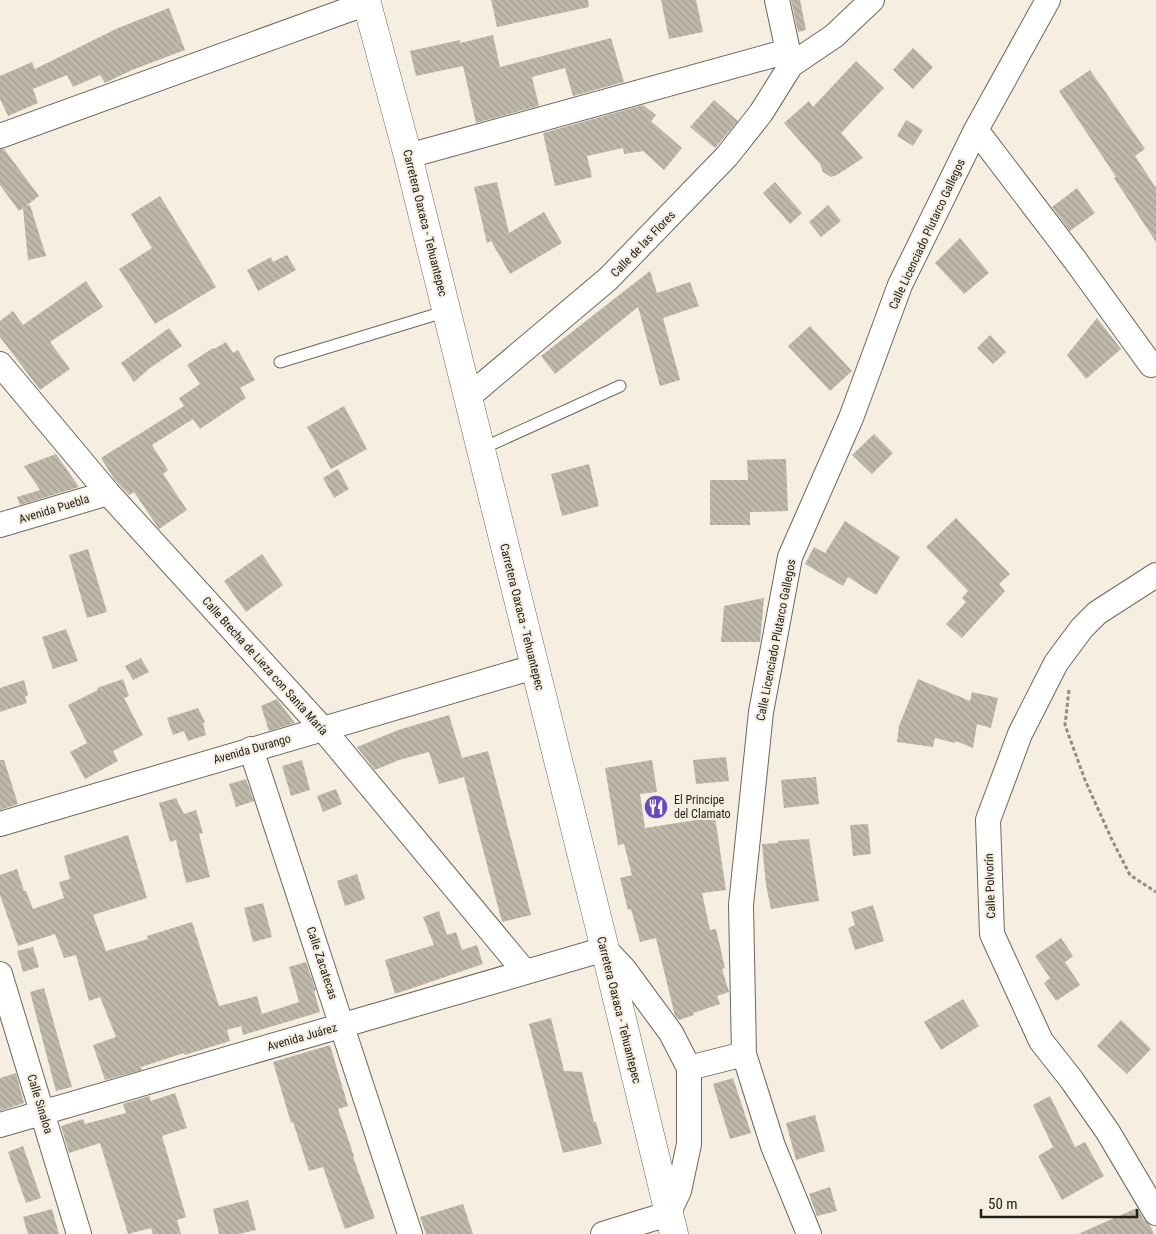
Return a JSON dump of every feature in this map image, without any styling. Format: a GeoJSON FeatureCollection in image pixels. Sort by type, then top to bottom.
{"type":"FeatureCollection","features":[{"type":"Feature","properties":{"kind":"main road","name":"Carretera Oaxaca - Tehuantepec"},"geometry":{"type":"LineString","coordinates":[[366,2],[408,156],[447,311],[671,1224]]}},
{"type":"Feature","properties":{"kind":"street"},"geometry":{"type":"LineString","coordinates":[[777,0],[789,58]]}},
{"type":"Feature","properties":{"kind":"street","name":"Calle de las Flores"},"geometry":{"type":"LineString","coordinates":[[408,156],[789,58],[834,36],[872,0]]}},
{"type":"Feature","properties":{"kind":"street","name":"Calle Licenciado Plutarco Gallegos"},"geometry":{"type":"LineString","coordinates":[[809,1234],[773,1146],[744,1054],[740,904],[761,712],[790,557],[851,418],[900,285],[976,130],[1048,0]]}},
{"type":"Feature","properties":{"kind":"street"},"geometry":{"type":"LineString","coordinates":[[0,136],[366,2]]}},
{"type":"Feature","properties":{"kind":"street","name":"Calle de las Flores"},"geometry":{"type":"LineString","coordinates":[[468,397],[608,280],[728,156],[761,113],[789,58]]}},
{"type":"Feature","properties":{"kind":"street"},"geometry":{"type":"LineString","coordinates":[[976,130],[1075,260],[1150,365]]}},
{"type":"Feature","properties":{"kind":"street","name":"Calle Brecha de Lieza con Santa María"},"geometry":{"type":"LineString","coordinates":[[0,364],[108,493],[323,729],[525,972]]}},
{"type":"Feature","properties":{"kind":"street","name":"Avenida Puebla"},"geometry":{"type":"LineString","coordinates":[[0,525],[108,493]]}},
{"type":"Feature","properties":{"kind":"street","name":"Calle Polvorín"},"geometry":{"type":"LineString","coordinates":[[1156,575],[1097,613],[1082,628],[1056,663],[1020,734],[988,820],[992,934],[1041,1042],[1072,1079],[1108,1132],[1156,1213]]}},
{"type":"Feature","properties":{"kind":"street","name":"Avenida Durango"},"geometry":{"type":"LineString","coordinates":[[0,824],[534,667]]}},
{"type":"Feature","properties":{"kind":"street","name":"Calle Zacatecas"},"geometry":{"type":"LineString","coordinates":[[251,749],[410,1234]]}},
{"type":"Feature","properties":{"kind":"street"},"geometry":{"type":"LineString","coordinates":[[603,1234],[671,1224],[680,1192],[689,1144],[689,1068],[671,1033],[624,969],[605,949]]}},
{"type":"Feature","properties":{"kind":"street","name":"Avenida Juárez"},"geometry":{"type":"LineString","coordinates":[[0,1125],[605,949]]}},
{"type":"Feature","properties":{"kind":"street","name":"Calle Sinaloa"},"geometry":{"type":"LineString","coordinates":[[0,974],[79,1234]]}},
{"type":"Feature","properties":{"kind":"street"},"geometry":{"type":"LineString","coordinates":[[689,1068],[744,1054]]}},
{"type":"Feature","properties":{"kind":"lane"},"geometry":{"type":"LineString","coordinates":[[280,362],[447,311]]}},
{"type":"Feature","properties":{"kind":"lane"},"geometry":{"type":"LineString","coordinates":[[481,449],[620,386]]}},
{"type":"Feature","properties":{"kind":"path"},"geometry":{"type":"LineString","coordinates":[[1070,684],[1064,725],[1086,780],[1112,840],[1130,875],[1156,892]]}},
{"type":"Feature","properties":{"kind":"building"},"geometry":{"type":"Polygon","coordinates":[[[491,0],[588,0],[589,7],[497,27],[491,0]]]}},
{"type":"Feature","properties":{"kind":"building"},"geometry":{"type":"Polygon","coordinates":[[[661,0],[696,0],[703,32],[669,39],[661,0]]]}},
{"type":"Feature","properties":{"kind":"building"},"geometry":{"type":"Polygon","coordinates":[[[791,0],[800,0],[806,30],[798,32],[791,0]]]}},
{"type":"Feature","properties":{"kind":"building"},"geometry":{"type":"Polygon","coordinates":[[[169,8],[185,50],[132,70],[105,83],[100,75],[73,87],[67,75],[33,89],[38,103],[8,116],[0,99],[0,76],[32,62],[35,69],[118,28],[169,8]]]}},
{"type":"Feature","properties":{"kind":"building"},"geometry":{"type":"Polygon","coordinates":[[[493,35],[500,67],[611,38],[624,82],[573,96],[565,68],[532,77],[539,106],[476,123],[463,66],[416,76],[410,51],[460,40],[460,43],[493,35]]]}},
{"type":"Feature","properties":{"kind":"building"},"geometry":{"type":"Polygon","coordinates":[[[913,48],[933,67],[913,89],[893,70],[913,48]]]}},
{"type":"Feature","properties":{"kind":"building"},"geometry":{"type":"Polygon","coordinates":[[[856,61],[884,88],[841,133],[863,158],[831,177],[823,172],[820,164],[784,123],[809,101],[813,107],[856,61]]]}},
{"type":"Feature","properties":{"kind":"building"},"geometry":{"type":"Polygon","coordinates":[[[1090,70],[1145,149],[1135,156],[1156,188],[1156,242],[1059,91],[1090,70]]]}},
{"type":"Feature","properties":{"kind":"building"},"geometry":{"type":"Polygon","coordinates":[[[714,100],[738,121],[715,148],[690,127],[714,100]]]}},
{"type":"Feature","properties":{"kind":"building"},"geometry":{"type":"Polygon","coordinates":[[[643,105],[656,115],[651,121],[682,148],[664,170],[643,151],[624,154],[623,148],[587,156],[592,177],[555,186],[543,133],[643,105]]]}},
{"type":"Feature","properties":{"kind":"building"},"geometry":{"type":"Polygon","coordinates":[[[906,120],[923,130],[913,146],[897,136],[906,120]]]}},
{"type":"Feature","properties":{"kind":"building"},"geometry":{"type":"Polygon","coordinates":[[[0,149],[4,149],[39,196],[26,206],[30,205],[46,256],[28,260],[23,208],[19,211],[0,185],[0,149]]]}},
{"type":"Feature","properties":{"kind":"building"},"geometry":{"type":"Polygon","coordinates":[[[497,182],[509,233],[544,212],[562,243],[510,274],[491,241],[487,243],[474,187],[497,182]]]}},
{"type":"Feature","properties":{"kind":"building"},"geometry":{"type":"Polygon","coordinates":[[[775,182],[802,213],[790,224],[763,193],[775,182]]]}},
{"type":"Feature","properties":{"kind":"building"},"geometry":{"type":"Polygon","coordinates":[[[1077,188],[1095,213],[1070,231],[1052,207],[1077,188]]]}},
{"type":"Feature","properties":{"kind":"building"},"geometry":{"type":"Polygon","coordinates":[[[160,196],[216,287],[155,324],[119,269],[152,248],[131,214],[160,196]]]}},
{"type":"Feature","properties":{"kind":"building"},"geometry":{"type":"Polygon","coordinates":[[[828,205],[841,221],[821,237],[809,222],[828,205]]]}},
{"type":"Feature","properties":{"kind":"building"},"geometry":{"type":"Polygon","coordinates":[[[960,238],[989,273],[964,294],[935,263],[960,238]]]}},
{"type":"Feature","properties":{"kind":"building"},"geometry":{"type":"Polygon","coordinates":[[[287,255],[296,270],[258,291],[247,270],[271,257],[273,262],[287,255]]]}},
{"type":"Feature","properties":{"kind":"building"},"geometry":{"type":"Polygon","coordinates":[[[650,271],[657,293],[690,282],[699,306],[663,318],[680,380],[660,386],[638,307],[555,374],[541,356],[650,271]]]}},
{"type":"Feature","properties":{"kind":"building"},"geometry":{"type":"Polygon","coordinates":[[[86,281],[103,307],[50,342],[70,369],[40,390],[0,337],[0,321],[13,311],[23,325],[86,281]]]}},
{"type":"Feature","properties":{"kind":"building"},"geometry":{"type":"Polygon","coordinates":[[[1097,318],[1121,349],[1086,379],[1067,355],[1097,318]]]}},
{"type":"Feature","properties":{"kind":"building"},"geometry":{"type":"Polygon","coordinates":[[[810,326],[852,371],[830,391],[788,346],[810,326]]]}},
{"type":"Feature","properties":{"kind":"building"},"geometry":{"type":"Polygon","coordinates":[[[169,328],[182,346],[150,368],[134,382],[121,363],[169,328]]]}},
{"type":"Feature","properties":{"kind":"building"},"geometry":{"type":"Polygon","coordinates":[[[990,335],[1006,352],[993,364],[977,348],[990,335]]]}},
{"type":"Feature","properties":{"kind":"building"},"geometry":{"type":"Polygon","coordinates":[[[226,342],[233,353],[238,350],[255,380],[240,388],[246,398],[200,429],[193,419],[152,445],[168,470],[163,474],[187,510],[159,529],[134,492],[129,495],[114,479],[101,458],[184,406],[179,398],[200,384],[187,365],[226,342]]]}},
{"type":"Feature","properties":{"kind":"building"},"geometry":{"type":"Polygon","coordinates":[[[344,406],[367,449],[331,469],[307,427],[344,406]]]}},
{"type":"Feature","properties":{"kind":"building"},"geometry":{"type":"Polygon","coordinates":[[[874,434],[893,453],[872,474],[852,455],[874,434]]]}},
{"type":"Feature","properties":{"kind":"building"},"geometry":{"type":"Polygon","coordinates":[[[56,454],[79,487],[20,505],[17,497],[40,490],[24,466],[56,454]]]}},
{"type":"Feature","properties":{"kind":"building"},"geometry":{"type":"Polygon","coordinates":[[[786,459],[788,511],[750,512],[750,525],[710,525],[710,480],[748,480],[747,460],[786,459]]]}},
{"type":"Feature","properties":{"kind":"building"},"geometry":{"type":"Polygon","coordinates":[[[589,464],[599,506],[562,516],[551,474],[589,464]]]}},
{"type":"Feature","properties":{"kind":"building"},"geometry":{"type":"Polygon","coordinates":[[[338,469],[349,489],[334,498],[323,478],[338,469]]]}},
{"type":"Feature","properties":{"kind":"building"},"geometry":{"type":"Polygon","coordinates":[[[956,518],[1010,574],[999,584],[1005,591],[962,638],[946,624],[966,602],[962,598],[968,591],[926,547],[956,518]]]}},
{"type":"Feature","properties":{"kind":"building"},"geometry":{"type":"Polygon","coordinates":[[[845,521],[900,557],[876,595],[848,577],[843,586],[805,564],[814,547],[825,553],[845,521]]]}},
{"type":"Feature","properties":{"kind":"building"},"geometry":{"type":"Polygon","coordinates":[[[88,549],[107,612],[87,618],[69,555],[88,549]]]}},
{"type":"Feature","properties":{"kind":"building"},"geometry":{"type":"Polygon","coordinates":[[[262,554],[283,585],[246,612],[224,581],[262,554]]]}},
{"type":"Feature","properties":{"kind":"building"},"geometry":{"type":"Polygon","coordinates":[[[764,598],[760,642],[721,642],[724,606],[764,598]]]}},
{"type":"Feature","properties":{"kind":"building"},"geometry":{"type":"Polygon","coordinates":[[[66,629],[78,661],[53,669],[42,637],[66,629]]]}},
{"type":"Feature","properties":{"kind":"building"},"geometry":{"type":"Polygon","coordinates":[[[141,658],[149,672],[133,680],[125,666],[141,658]]]}},
{"type":"Feature","properties":{"kind":"building"},"geometry":{"type":"Polygon","coordinates":[[[123,679],[129,696],[124,698],[143,735],[113,751],[118,761],[85,779],[70,752],[87,743],[68,705],[98,690],[97,688],[123,679]]]}},
{"type":"Feature","properties":{"kind":"building"},"geometry":{"type":"Polygon","coordinates":[[[918,679],[970,701],[972,692],[998,698],[991,728],[977,724],[973,748],[956,741],[955,743],[935,738],[933,747],[897,742],[899,726],[918,679]]]}},
{"type":"Feature","properties":{"kind":"building"},"geometry":{"type":"Polygon","coordinates":[[[24,680],[28,695],[25,697],[27,703],[0,712],[0,688],[24,680]]]}},
{"type":"Feature","properties":{"kind":"building"},"geometry":{"type":"Polygon","coordinates":[[[277,699],[295,723],[269,731],[261,706],[277,699]]]}},
{"type":"Feature","properties":{"kind":"building"},"geometry":{"type":"Polygon","coordinates":[[[198,708],[205,722],[203,723],[206,735],[188,741],[184,731],[173,735],[167,718],[198,708]]]}},
{"type":"Feature","properties":{"kind":"building"},"geometry":{"type":"Polygon","coordinates":[[[449,715],[462,758],[488,751],[531,915],[502,922],[464,777],[439,784],[429,752],[399,760],[375,770],[357,747],[398,730],[449,715]]]}},
{"type":"Feature","properties":{"kind":"building"},"geometry":{"type":"Polygon","coordinates":[[[726,757],[729,781],[696,784],[693,760],[726,757]]]}},
{"type":"Feature","properties":{"kind":"building"},"geometry":{"type":"Polygon","coordinates":[[[0,760],[4,760],[18,804],[0,810],[0,760]]]}},
{"type":"Feature","properties":{"kind":"building"},"geometry":{"type":"Polygon","coordinates":[[[302,760],[310,790],[291,796],[282,766],[302,760]]]}},
{"type":"Feature","properties":{"kind":"building"},"geometry":{"type":"Polygon","coordinates":[[[652,760],[657,792],[640,794],[645,828],[715,817],[726,890],[702,893],[710,930],[716,929],[725,968],[722,969],[729,992],[717,996],[720,1004],[679,1020],[675,1016],[656,938],[640,942],[631,909],[628,910],[620,878],[632,875],[624,844],[618,845],[605,768],[652,760]]]}},
{"type":"Feature","properties":{"kind":"building"},"geometry":{"type":"Polygon","coordinates":[[[816,777],[819,804],[784,808],[781,780],[816,777]]]}},
{"type":"Feature","properties":{"kind":"building"},"geometry":{"type":"Polygon","coordinates":[[[246,779],[254,801],[236,807],[229,784],[246,779]]]}},
{"type":"Feature","properties":{"kind":"building"},"geometry":{"type":"Polygon","coordinates":[[[336,789],[342,804],[323,812],[317,796],[336,789]]]}},
{"type":"Feature","properties":{"kind":"building"},"geometry":{"type":"Polygon","coordinates":[[[176,798],[184,814],[196,810],[203,833],[199,834],[210,877],[186,883],[176,840],[170,842],[159,803],[176,798]]]}},
{"type":"Feature","properties":{"kind":"building"},"geometry":{"type":"Polygon","coordinates":[[[868,824],[871,854],[853,856],[850,825],[868,824]]]}},
{"type":"Feature","properties":{"kind":"building"},"geometry":{"type":"Polygon","coordinates":[[[128,835],[147,898],[93,915],[106,951],[148,939],[147,936],[192,922],[219,1006],[257,996],[262,1014],[299,1002],[289,967],[306,962],[316,990],[314,991],[320,1012],[243,1035],[241,1026],[227,1030],[230,1041],[185,1055],[184,1053],[141,1067],[142,1070],[105,1080],[93,1045],[116,1037],[100,997],[89,1001],[76,955],[64,958],[55,934],[18,946],[0,895],[0,875],[17,869],[24,891],[26,891],[33,909],[64,898],[59,882],[70,879],[64,856],[128,835]]]}},
{"type":"Feature","properties":{"kind":"building"},"geometry":{"type":"Polygon","coordinates":[[[809,839],[819,901],[771,909],[766,885],[762,844],[809,839]]]}},
{"type":"Feature","properties":{"kind":"building"},"geometry":{"type":"Polygon","coordinates":[[[357,874],[365,899],[345,906],[337,881],[357,874]]]}},
{"type":"Feature","properties":{"kind":"building"},"geometry":{"type":"Polygon","coordinates":[[[263,903],[272,937],[253,942],[244,908],[263,903]]]}},
{"type":"Feature","properties":{"kind":"building"},"geometry":{"type":"Polygon","coordinates":[[[873,905],[884,941],[855,950],[848,928],[855,925],[851,912],[873,905]]]}},
{"type":"Feature","properties":{"kind":"building"},"geometry":{"type":"Polygon","coordinates":[[[439,911],[447,935],[456,932],[462,950],[477,945],[483,964],[395,994],[385,960],[434,945],[423,917],[439,911]]]}},
{"type":"Feature","properties":{"kind":"building"},"geometry":{"type":"Polygon","coordinates":[[[1061,938],[1073,956],[1065,962],[1080,985],[1056,1001],[1044,983],[1050,978],[1035,956],[1061,938]]]}},
{"type":"Feature","properties":{"kind":"building"},"geometry":{"type":"Polygon","coordinates":[[[33,947],[39,967],[23,972],[17,951],[33,947]]]}},
{"type":"Feature","properties":{"kind":"building"},"geometry":{"type":"Polygon","coordinates":[[[44,988],[72,1087],[56,1091],[30,992],[44,988]]]}},
{"type":"Feature","properties":{"kind":"building"},"geometry":{"type":"Polygon","coordinates":[[[963,999],[979,1026],[941,1050],[924,1022],[963,999]]]}},
{"type":"Feature","properties":{"kind":"building"},"geometry":{"type":"Polygon","coordinates":[[[551,1018],[564,1071],[582,1072],[594,1122],[596,1122],[602,1144],[563,1153],[529,1024],[551,1018]]]}},
{"type":"Feature","properties":{"kind":"building"},"geometry":{"type":"Polygon","coordinates":[[[1121,1020],[1151,1049],[1127,1074],[1097,1046],[1121,1020]]]}},
{"type":"Feature","properties":{"kind":"building"},"geometry":{"type":"Polygon","coordinates":[[[330,1045],[348,1106],[338,1109],[375,1218],[345,1229],[323,1167],[309,1171],[293,1122],[291,1123],[273,1062],[330,1045]]]}},
{"type":"Feature","properties":{"kind":"building"},"geometry":{"type":"Polygon","coordinates":[[[16,1073],[24,1103],[0,1111],[0,1078],[16,1073]]]}},
{"type":"Feature","properties":{"kind":"building"},"geometry":{"type":"Polygon","coordinates":[[[733,1078],[751,1133],[730,1139],[713,1084],[733,1078]]]}},
{"type":"Feature","properties":{"kind":"building"},"geometry":{"type":"Polygon","coordinates":[[[175,1093],[187,1128],[162,1136],[186,1217],[177,1220],[181,1234],[153,1234],[151,1228],[128,1234],[100,1143],[69,1153],[61,1126],[83,1119],[85,1124],[126,1113],[123,1104],[149,1096],[151,1101],[175,1093]]]}},
{"type":"Feature","properties":{"kind":"building"},"geometry":{"type":"Polygon","coordinates":[[[1050,1096],[1075,1147],[1085,1142],[1104,1176],[1062,1200],[1038,1156],[1053,1147],[1033,1105],[1050,1096]]]}},
{"type":"Feature","properties":{"kind":"building"},"geometry":{"type":"Polygon","coordinates":[[[815,1115],[825,1151],[796,1160],[786,1123],[815,1115]]]}},
{"type":"Feature","properties":{"kind":"building"},"geometry":{"type":"Polygon","coordinates":[[[23,1146],[41,1198],[26,1203],[8,1152],[23,1146]]]}},
{"type":"Feature","properties":{"kind":"building"},"geometry":{"type":"Polygon","coordinates":[[[830,1187],[837,1211],[817,1216],[809,1194],[830,1187]]]}},
{"type":"Feature","properties":{"kind":"building"},"geometry":{"type":"Polygon","coordinates":[[[248,1200],[256,1230],[239,1234],[219,1234],[213,1209],[248,1200]]]}},
{"type":"Feature","properties":{"kind":"building"},"geometry":{"type":"Polygon","coordinates":[[[463,1204],[473,1234],[426,1234],[420,1217],[463,1204]]]}},
{"type":"Feature","properties":{"kind":"building"},"geometry":{"type":"Polygon","coordinates":[[[1137,1208],[1144,1220],[1150,1225],[1154,1234],[1078,1234],[1137,1208]]]}},
{"type":"Feature","properties":{"kind":"building"},"geometry":{"type":"Polygon","coordinates":[[[52,1209],[59,1234],[28,1234],[23,1217],[52,1209]]]}},
{"type":"Feature","properties":{"kind":"place","name":"El Principe del Clamato"},"geometry":{"type":"Point","coordinates":[656,807]}}]}
